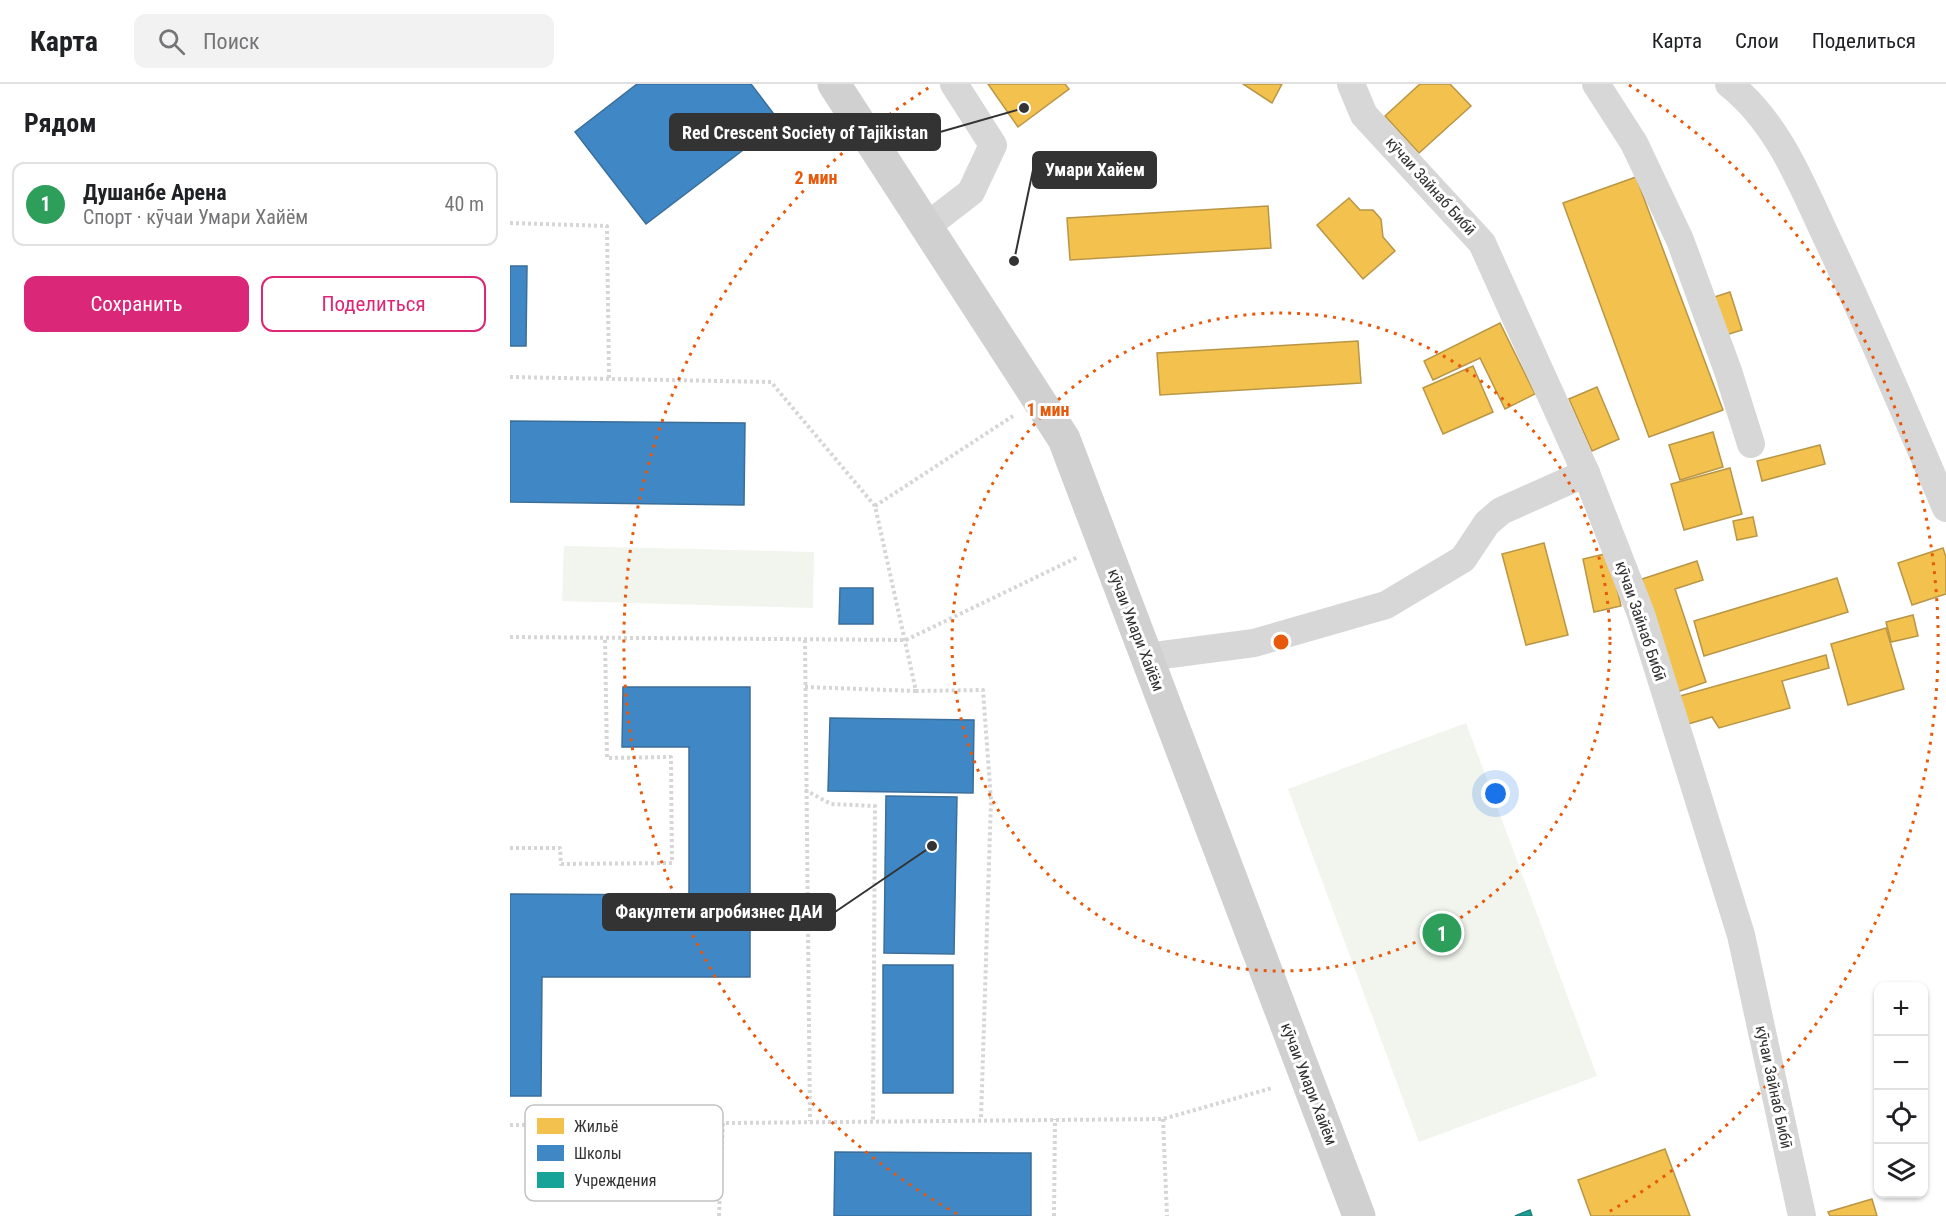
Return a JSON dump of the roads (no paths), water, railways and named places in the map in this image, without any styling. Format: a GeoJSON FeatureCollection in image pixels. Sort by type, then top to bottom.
{"type":"FeatureCollection","features":[{"type":"Feature","properties":{"kind":"street","name":"кӯчаи Умари Хайём"},"geometry":{"type":"LineString","coordinates":[[834,84],[1064,439],[1359,1216]]}},
{"type":"Feature","properties":{"kind":"street"},"geometry":{"type":"LineString","coordinates":[[927,226],[970,192],[993,145],[954,84]]}},
{"type":"Feature","properties":{"kind":"street","name":"кӯчаи Зайнаб Бибӣ"},"geometry":{"type":"LineString","coordinates":[[1351,84],[1364,115],[1482,243],[1586,473],[1641,614],[1742,935],[1802,1216]]}},
{"type":"Feature","properties":{"kind":"street"},"geometry":{"type":"LineString","coordinates":[[1596,84],[1634,143],[1680,240],[1728,371],[1751,444]]}},
{"type":"Feature","properties":{"kind":"street"},"geometry":{"type":"LineString","coordinates":[[1729,84],[1744,95],[1766,121],[1788,156],[1861,310],[1946,508]]}},
{"type":"Feature","properties":{"kind":"street"},"geometry":{"type":"LineString","coordinates":[[1147,657],[1254,643],[1386,605],[1463,559],[1487,523],[1501,511],[1586,473]]}},
{"type":"Feature","properties":{"kind":"place","name":"Red Crescent Society of Tajikistan"},"geometry":{"type":"Point","coordinates":[1024,108]}},
{"type":"Feature","properties":{"kind":"place","name":"Умари Хайем"},"geometry":{"type":"Point","coordinates":[1014,261]}},
{"type":"Feature","properties":{"kind":"place","name":"Факултети агробизнес ДАИ"},"geometry":{"type":"Point","coordinates":[932,846]}},
{"type":"Feature","properties":{"kind":"place","name":"Душанбе Арена"},"geometry":{"type":"Point","coordinates":[1442,933]}}]}
